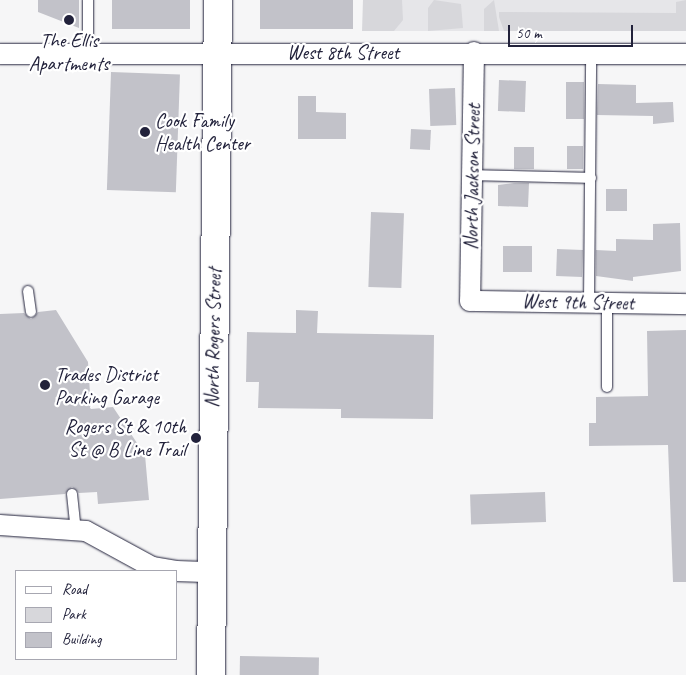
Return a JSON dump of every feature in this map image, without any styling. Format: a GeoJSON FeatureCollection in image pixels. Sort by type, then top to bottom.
{"type":"FeatureCollection","features":[{"type":"Feature","properties":{"kind":"street","name":"North Rogers Street"},"geometry":{"type":"LineString","coordinates":[[211,675],[218,0]]}},
{"type":"Feature","properties":{"kind":"street","name":"West 8th Street"},"geometry":{"type":"LineString","coordinates":[[0,54],[218,51],[686,54]]}},
{"type":"Feature","properties":{"kind":"street","name":"North Jackson Street"},"geometry":{"type":"LineString","coordinates":[[470,301],[474,52]]}},
{"type":"Feature","properties":{"kind":"street","name":"West 9th Street"},"geometry":{"type":"LineString","coordinates":[[470,301],[686,304]]}},
{"type":"Feature","properties":{"kind":"street"},"geometry":{"type":"LineString","coordinates":[[0,525],[76,530],[97,535],[152,567],[170,570]]}},
{"type":"Feature","properties":{"kind":"street"},"geometry":{"type":"LineString","coordinates":[[178,571],[212,572]]}},
{"type":"Feature","properties":{"kind":"lane"},"geometry":{"type":"LineString","coordinates":[[88,0],[88,52]]}},
{"type":"Feature","properties":{"kind":"lane"},"geometry":{"type":"LineString","coordinates":[[591,53],[591,178],[598,302],[607,387]]}},
{"type":"Feature","properties":{"kind":"lane"},"geometry":{"type":"LineString","coordinates":[[472,174],[591,178]]}},
{"type":"Feature","properties":{"kind":"lane"},"geometry":{"type":"LineString","coordinates":[[28,291],[31,312]]}},
{"type":"Feature","properties":{"kind":"lane"},"geometry":{"type":"LineString","coordinates":[[72,494],[76,530]]}},
{"type":"Feature","properties":{"kind":"shaded area"},"geometry":{"type":"Polygon","coordinates":[[[363,0],[686,0],[686,31],[363,31],[363,0]]]}},
{"type":"Feature","properties":{"kind":"green space"},"geometry":{"type":"Polygon","coordinates":[[[363,0],[402,0],[403,20],[394,31],[362,31],[363,0]]]}},
{"type":"Feature","properties":{"kind":"green space"},"geometry":{"type":"Polygon","coordinates":[[[434,0],[461,4],[463,28],[428,31],[428,8],[434,0]]]}},
{"type":"Feature","properties":{"kind":"green space"},"geometry":{"type":"Polygon","coordinates":[[[494,0],[499,31],[484,31],[484,9],[494,0]]]}},
{"type":"Feature","properties":{"kind":"green space"},"geometry":{"type":"Polygon","coordinates":[[[686,0],[686,31],[504,31],[499,17],[499,12],[676,13],[676,2],[686,0]]]}},
{"type":"Feature","properties":{"kind":"building","name":"The Ellis Apartments"},"geometry":{"type":"Polygon","coordinates":[[[38,0],[79,0],[79,28],[38,12],[38,0]]]}},
{"type":"Feature","properties":{"kind":"building"},"geometry":{"type":"Polygon","coordinates":[[[112,0],[190,0],[190,29],[112,29],[112,0]]]}},
{"type":"Feature","properties":{"kind":"building"},"geometry":{"type":"Polygon","coordinates":[[[260,0],[353,0],[353,29],[260,29],[260,0]]]}},
{"type":"Feature","properties":{"kind":"building","name":"Cook Family Health Center"},"geometry":{"type":"Polygon","coordinates":[[[111,72],[180,74],[176,192],[107,190],[111,72]]]}},
{"type":"Feature","properties":{"kind":"building"},"geometry":{"type":"Polygon","coordinates":[[[499,80],[526,81],[525,112],[498,111],[499,80]]]}},
{"type":"Feature","properties":{"kind":"building"},"geometry":{"type":"Polygon","coordinates":[[[566,82],[584,82],[584,119],[566,119],[566,82]]]}},
{"type":"Feature","properties":{"kind":"building"},"geometry":{"type":"Polygon","coordinates":[[[598,84],[636,85],[636,103],[673,102],[674,122],[653,124],[653,116],[597,115],[598,84]]]}},
{"type":"Feature","properties":{"kind":"building"},"geometry":{"type":"Polygon","coordinates":[[[455,88],[456,125],[430,126],[429,89],[455,88]]]}},
{"type":"Feature","properties":{"kind":"building"},"geometry":{"type":"Polygon","coordinates":[[[298,96],[316,96],[316,112],[346,113],[346,139],[298,139],[298,96]]]}},
{"type":"Feature","properties":{"kind":"building"},"geometry":{"type":"Polygon","coordinates":[[[411,129],[431,130],[430,150],[410,149],[411,129]]]}},
{"type":"Feature","properties":{"kind":"building"},"geometry":{"type":"Polygon","coordinates":[[[567,146],[583,146],[583,169],[567,169],[567,146]]]}},
{"type":"Feature","properties":{"kind":"building"},"geometry":{"type":"Polygon","coordinates":[[[514,147],[534,147],[534,169],[514,169],[514,147]]]}},
{"type":"Feature","properties":{"kind":"building"},"geometry":{"type":"Polygon","coordinates":[[[529,183],[528,207],[498,206],[498,185],[529,183]]]}},
{"type":"Feature","properties":{"kind":"building"},"geometry":{"type":"Polygon","coordinates":[[[606,189],[627,189],[627,211],[606,211],[606,189]]]}},
{"type":"Feature","properties":{"kind":"building"},"geometry":{"type":"Polygon","coordinates":[[[371,212],[404,213],[401,288],[368,287],[371,212]]]}},
{"type":"Feature","properties":{"kind":"building"},"geometry":{"type":"Polygon","coordinates":[[[680,223],[681,271],[633,277],[633,281],[596,276],[596,250],[616,251],[616,239],[653,240],[653,224],[680,223]]]}},
{"type":"Feature","properties":{"kind":"building"},"geometry":{"type":"Polygon","coordinates":[[[503,246],[532,246],[532,272],[503,272],[503,246]]]}},
{"type":"Feature","properties":{"kind":"building"},"geometry":{"type":"Polygon","coordinates":[[[557,249],[583,250],[582,277],[556,276],[557,249]]]}},
{"type":"Feature","properties":{"kind":"building","name":"Trades District Parking Garage"},"geometry":{"type":"Polygon","coordinates":[[[56,310],[88,362],[91,409],[113,407],[145,455],[149,500],[98,504],[97,492],[79,493],[72,487],[65,494],[0,499],[0,314],[24,313],[31,319],[38,312],[56,310]]]}},
{"type":"Feature","properties":{"kind":"building"},"geometry":{"type":"Polygon","coordinates":[[[296,310],[318,311],[317,333],[434,335],[433,419],[341,418],[341,409],[258,408],[259,382],[246,382],[247,332],[296,333],[296,310]]]}},
{"type":"Feature","properties":{"kind":"building"},"geometry":{"type":"Polygon","coordinates":[[[686,330],[686,582],[673,582],[668,445],[589,446],[589,423],[596,423],[596,397],[648,396],[647,331],[686,330]]]}},
{"type":"Feature","properties":{"kind":"building"},"geometry":{"type":"Polygon","coordinates":[[[545,492],[546,522],[471,525],[470,495],[545,492]]]}},
{"type":"Feature","properties":{"kind":"building"},"geometry":{"type":"Polygon","coordinates":[[[240,656],[319,657],[319,675],[240,675],[240,656]]]}},
{"type":"Feature","properties":{"kind":"place","name":"The Ellis Apartments"},"geometry":{"type":"Point","coordinates":[69,20]}},
{"type":"Feature","properties":{"kind":"place","name":"Cook Family Health Center"},"geometry":{"type":"Point","coordinates":[145,132]}},
{"type":"Feature","properties":{"kind":"place","name":"Trades District Parking Garage"},"geometry":{"type":"Point","coordinates":[45,385]}},
{"type":"Feature","properties":{"kind":"place","name":"Rogers St & 10th St @ B Line Trail"},"geometry":{"type":"Point","coordinates":[196,438]}}]}
